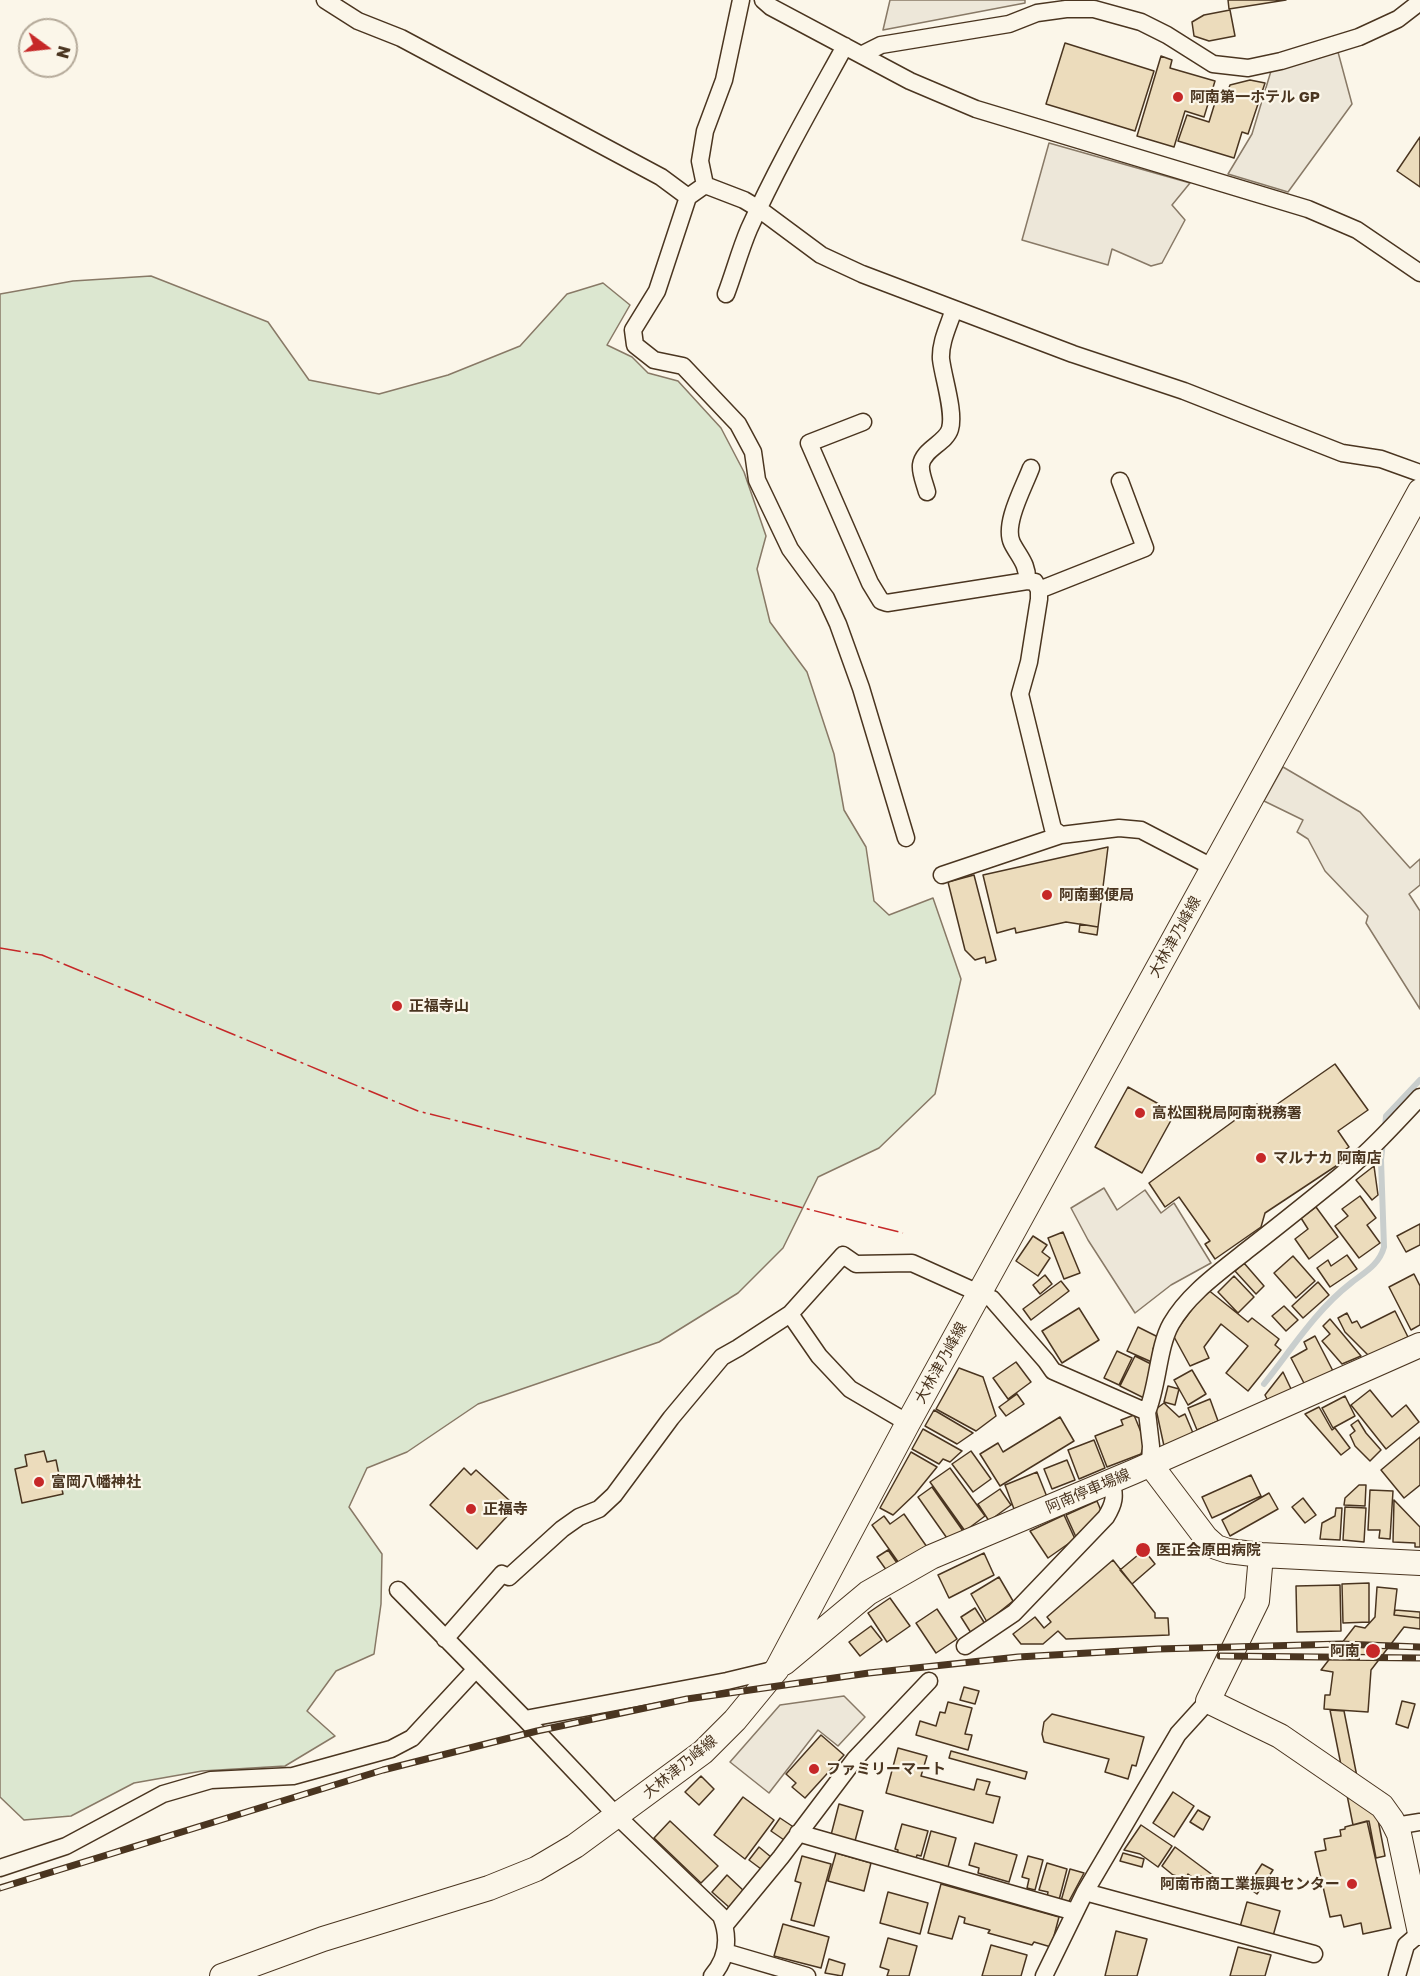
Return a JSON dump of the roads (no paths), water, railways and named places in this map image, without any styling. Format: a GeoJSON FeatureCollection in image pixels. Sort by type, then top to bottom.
{"type":"FeatureCollection","features":[{"type":"Feature","properties":{"kind":"main road","name":"大林津乃峰線"},"geometry":{"type":"LineString","coordinates":[[222,1976],[323,1939],[489,1888],[536,1869],[575,1846],[703,1752],[735,1720],[777,1669],[908,1423],[1420,491]]}},
{"type":"Feature","properties":{"kind":"main road","name":"阿南停車場線"},"geometry":{"type":"LineString","coordinates":[[777,1669],[868,1593],[931,1557],[1111,1481],[1420,1345]]}},
{"type":"Feature","properties":{"kind":"main road"},"geometry":{"type":"LineString","coordinates":[[1150,1464],[1206,1538],[1216,1547],[1228,1551],[1261,1555],[1420,1563]]}},
{"type":"Feature","properties":{"kind":"main road"},"geometry":{"type":"LineString","coordinates":[[1261,1555],[1257,1601],[1208,1701],[1289,1743],[1382,1806],[1399,1834],[1420,1933]]}},
{"type":"Feature","properties":{"kind":"street"},"geometry":{"type":"LineString","coordinates":[[326,0],[358,21],[400,38],[661,177],[688,197]]}},
{"type":"Feature","properties":{"kind":"street"},"geometry":{"type":"LineString","coordinates":[[705,185],[700,161],[705,131],[724,80],[741,0]]}},
{"type":"Feature","properties":{"kind":"street"},"geometry":{"type":"LineString","coordinates":[[763,0],[771,7],[910,81],[976,109],[1308,208],[1357,230],[1420,273]]}},
{"type":"Feature","properties":{"kind":"street"},"geometry":{"type":"LineString","coordinates":[[861,55],[881,45],[1009,24],[1037,13],[1066,9],[1094,9],[1141,22],[1167,35],[1213,64],[1248,68],[1281,61],[1359,37],[1398,19],[1420,2]]}},
{"type":"Feature","properties":{"kind":"street"},"geometry":{"type":"LineString","coordinates":[[726,294],[748,232],[759,209],[845,46]]}},
{"type":"Feature","properties":{"kind":"street"},"geometry":{"type":"LineString","coordinates":[[705,185],[688,197],[657,291],[633,330],[635,345],[654,360],[683,366],[738,424],[753,452],[757,480],[789,549],[826,598],[838,624],[861,688],[906,838]]}},
{"type":"Feature","properties":{"kind":"street"},"geometry":{"type":"LineString","coordinates":[[705,185],[744,200],[821,255],[861,274],[1073,354],[1184,391],[1342,453],[1381,459],[1420,474]]}},
{"type":"Feature","properties":{"kind":"street"},"geometry":{"type":"LineString","coordinates":[[927,492],[921,465],[924,458],[946,436],[950,428],[948,393],[941,358],[942,345],[954,309]]}},
{"type":"Feature","properties":{"kind":"street"},"geometry":{"type":"LineString","coordinates":[[863,422],[809,443],[870,583],[881,601],[887,603],[1033,585],[1145,548],[1119,481]]}},
{"type":"Feature","properties":{"kind":"street"},"geometry":{"type":"LineString","coordinates":[[1031,468],[1008,527],[1011,542],[1025,563],[1039,599],[1029,662],[1020,694],[1053,829],[1061,836]]}},
{"type":"Feature","properties":{"kind":"street"},"geometry":{"type":"LineString","coordinates":[[942,875],[1061,836],[1119,828],[1141,830],[1214,868]]}},
{"type":"Feature","properties":{"kind":"street"},"geometry":{"type":"LineString","coordinates":[[1150,1464],[1151,1446],[1147,1412],[1154,1397],[1160,1358],[1170,1326],[1187,1302],[1226,1267],[1340,1176],[1383,1137],[1420,1097]]}},
{"type":"Feature","properties":{"kind":"street"},"geometry":{"type":"LineString","coordinates":[[445,1639],[502,1574],[509,1576],[562,1529],[579,1517],[599,1509],[614,1495],[671,1418],[722,1357],[790,1314],[843,1255],[856,1264],[912,1263],[992,1299],[1053,1371],[1147,1412]]}},
{"type":"Feature","properties":{"kind":"street"},"geometry":{"type":"LineString","coordinates":[[790,1314],[819,1356],[850,1389],[908,1423]]}},
{"type":"Feature","properties":{"kind":"street"},"geometry":{"type":"LineString","coordinates":[[965,1646],[1014,1613],[1106,1517],[1114,1505],[1111,1481]]}},
{"type":"Feature","properties":{"kind":"street"},"geometry":{"type":"LineString","coordinates":[[398,1590],[617,1816],[721,1916],[727,1941],[720,1966],[712,1976]]}},
{"type":"Feature","properties":{"kind":"street"},"geometry":{"type":"LineString","coordinates":[[0,1868],[66,1846],[163,1794],[211,1780],[292,1776],[391,1749],[412,1738],[476,1669]]}},
{"type":"Feature","properties":{"kind":"street"},"geometry":{"type":"LineString","coordinates":[[525,1719],[727,1681],[777,1669]]}},
{"type":"Feature","properties":{"kind":"street"},"geometry":{"type":"LineString","coordinates":[[725,1925],[732,1919],[855,1759],[929,1681]]}},
{"type":"Feature","properties":{"kind":"street"},"geometry":{"type":"LineString","coordinates":[[1044,1976],[1085,1892],[1178,1734],[1208,1701]]}},
{"type":"Feature","properties":{"kind":"street"},"geometry":{"type":"LineString","coordinates":[[1395,1826],[1420,1822]]}},
{"type":"Feature","properties":{"kind":"street"},"geometry":{"type":"LineString","coordinates":[[798,1833],[1075,1912]]}},
{"type":"Feature","properties":{"kind":"street"},"geometry":{"type":"LineString","coordinates":[[1085,1892],[1314,1954]]}},
{"type":"Feature","properties":{"kind":"street"},"geometry":{"type":"LineString","coordinates":[[1397,1976],[1406,1945],[1420,1933]]}},
{"type":"Feature","properties":{"kind":"street"},"geometry":{"type":"LineString","coordinates":[[725,1952],[807,1976]]}},
{"type":"Feature","properties":{"kind":"waterway"},"geometry":{"type":"LineString","coordinates":[[1385,1128],[1386,1116],[1420,1080]]}},
{"type":"Feature","properties":{"kind":"waterway"},"geometry":{"type":"LineString","coordinates":[[1264,1384],[1326,1305],[1371,1268],[1382,1253],[1384,1247],[1381,1160],[1383,1141]]}},
{"type":"Feature","properties":{"kind":"railway"},"geometry":{"type":"LineString","coordinates":[[0,1888],[383,1770],[537,1731],[687,1699],[869,1673],[1018,1657],[1158,1649],[1341,1644],[1420,1647]]}},
{"type":"Feature","properties":{"kind":"railway"},"geometry":{"type":"LineString","coordinates":[[1220,1656],[1420,1658]]}},
{"type":"Feature","properties":{"kind":"place","name":"阿南第一ホテル GP"},"geometry":{"type":"Point","coordinates":[1178,97]}},
{"type":"Feature","properties":{"kind":"place","name":"阿南郵便局"},"geometry":{"type":"Point","coordinates":[1047,895]}},
{"type":"Feature","properties":{"kind":"place","name":"正福寺山"},"geometry":{"type":"Point","coordinates":[397,1006]}},
{"type":"Feature","properties":{"kind":"place","name":"高松国税局阿南税務署"},"geometry":{"type":"Point","coordinates":[1140,1113]}},
{"type":"Feature","properties":{"kind":"place","name":"マルナカ 阿南店"},"geometry":{"type":"Point","coordinates":[1261,1158]}},
{"type":"Feature","properties":{"kind":"place","name":"富岡八幡神社"},"geometry":{"type":"Point","coordinates":[39,1482]}},
{"type":"Feature","properties":{"kind":"place","name":"正福寺"},"geometry":{"type":"Point","coordinates":[471,1509]}},
{"type":"Feature","properties":{"kind":"place","name":"医正会原田病院"},"geometry":{"type":"Point","coordinates":[1143,1550]}},
{"type":"Feature","properties":{"kind":"place","name":"阿南"},"geometry":{"type":"Point","coordinates":[1373,1651]}},
{"type":"Feature","properties":{"kind":"place","name":"ファミリーマート"},"geometry":{"type":"Point","coordinates":[814,1769]}},
{"type":"Feature","properties":{"kind":"place","name":"阿南市商工業振興センター"},"geometry":{"type":"Point","coordinates":[1352,1884]}}]}
